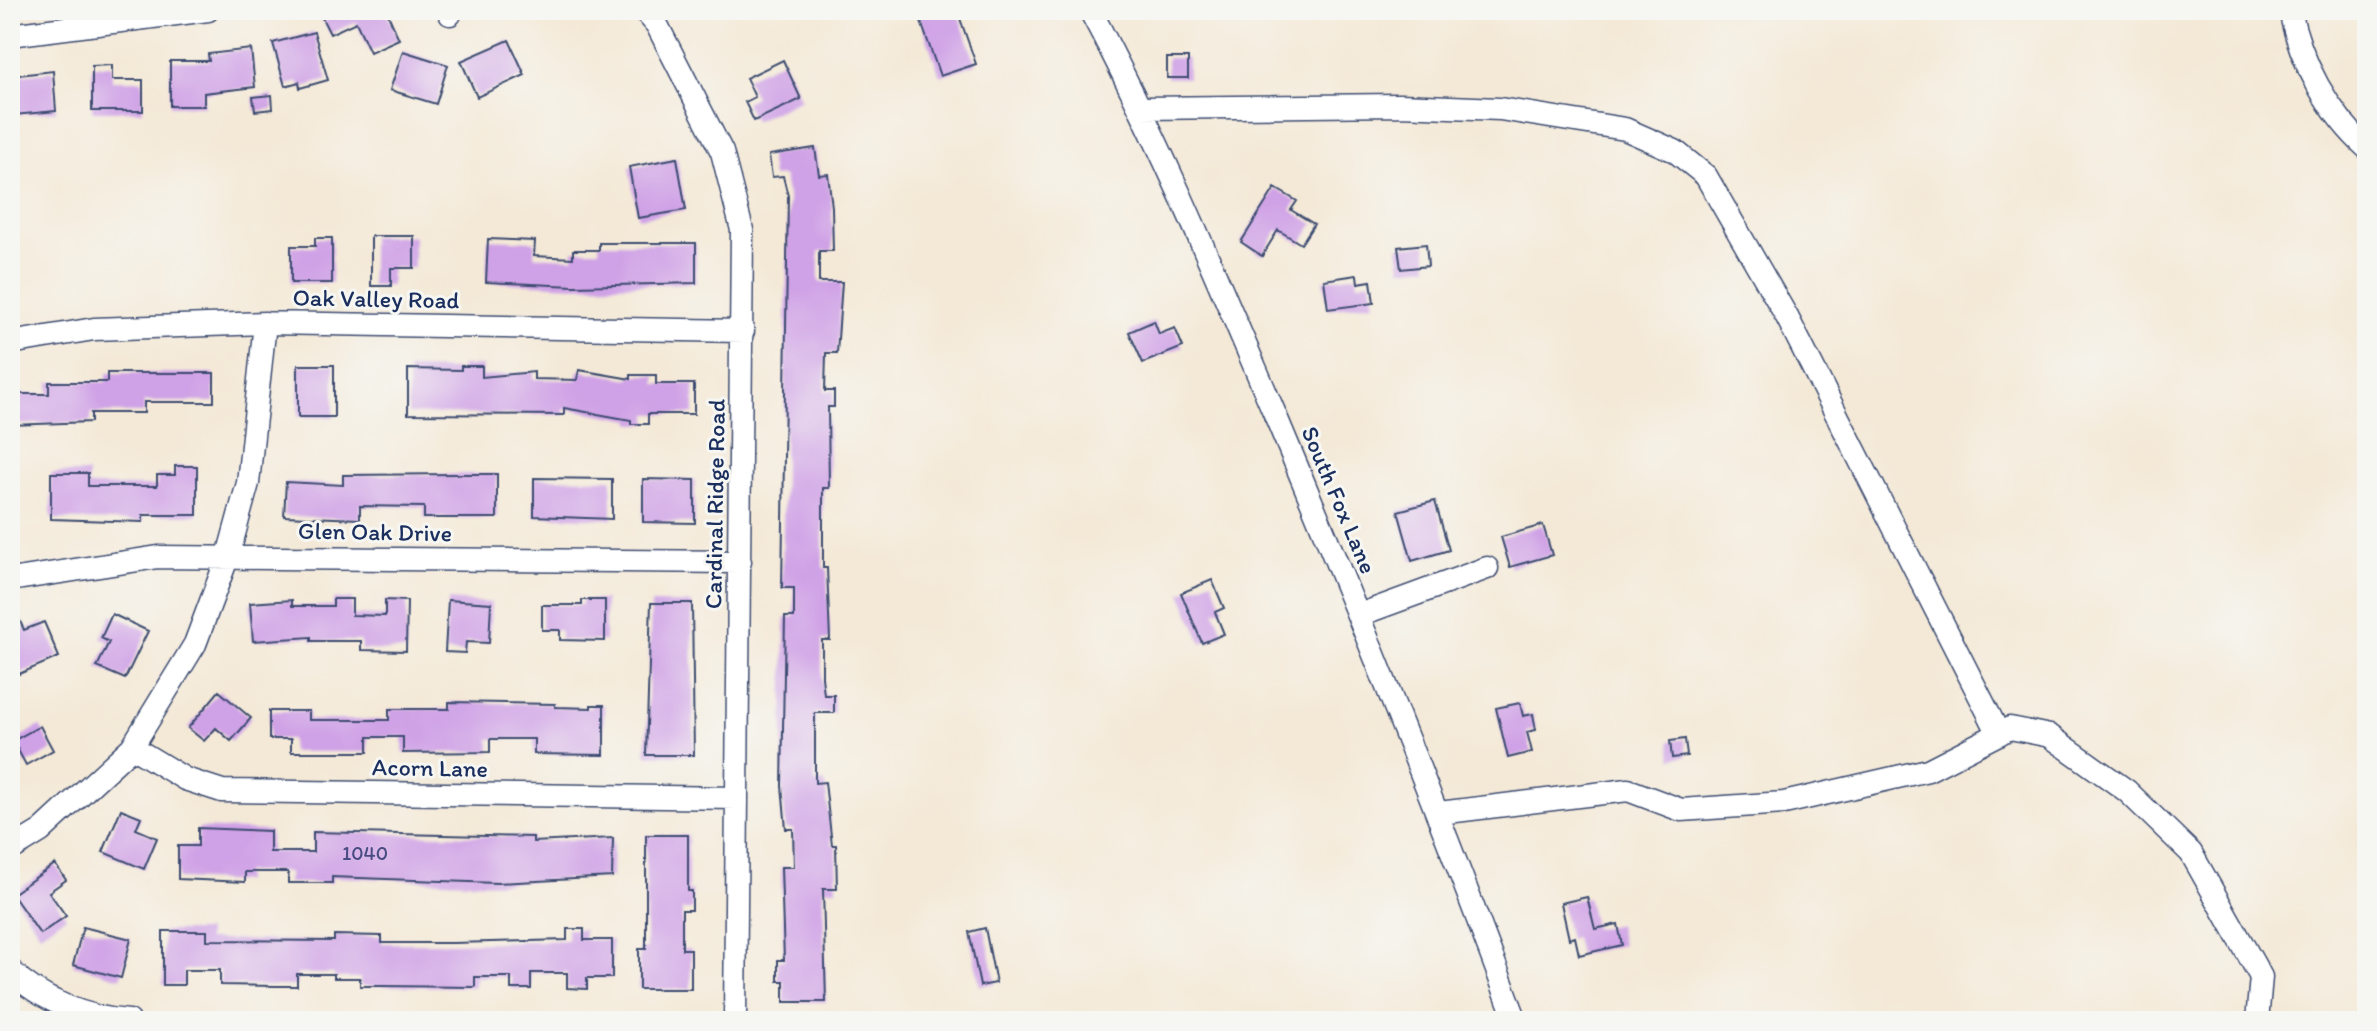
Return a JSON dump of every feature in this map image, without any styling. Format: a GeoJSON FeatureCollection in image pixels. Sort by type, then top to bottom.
{"type":"FeatureCollection","features":[{"type":"Feature","properties":{"kind":"street"},"geometry":{"type":"LineString","coordinates":[[10,35],[208,10]]}},
{"type":"Feature","properties":{"kind":"street","name":"Cardinal Ridge Road"},"geometry":{"type":"LineString","coordinates":[[644,10],[657,25],[722,152],[742,230],[735,1021]]}},
{"type":"Feature","properties":{"kind":"street","name":"South Fox Lane"},"geometry":{"type":"LineString","coordinates":[[1090,10],[1142,108],[1245,339],[1439,813],[1516,1021]]}},
{"type":"Feature","properties":{"kind":"street"},"geometry":{"type":"LineString","coordinates":[[2290,10],[2306,63],[2335,115],[2367,148]]}},
{"type":"Feature","properties":{"kind":"street"},"geometry":{"type":"LineString","coordinates":[[1142,108],[1400,105],[1500,109],[1625,129],[1675,151],[1706,176],[1787,317],[1999,734]]}},
{"type":"Feature","properties":{"kind":"street"},"geometry":{"type":"LineString","coordinates":[[10,850],[41,831],[132,747],[195,644],[228,556],[248,483],[265,323]]}},
{"type":"Feature","properties":{"kind":"street","name":"Oak Valley Road"},"geometry":{"type":"LineString","coordinates":[[10,343],[94,329],[265,323],[743,331]]}},
{"type":"Feature","properties":{"kind":"street","name":"Glen Oak Drive"},"geometry":{"type":"LineString","coordinates":[[10,580],[158,557],[740,562]]}},
{"type":"Feature","properties":{"kind":"street"},"geometry":{"type":"LineString","coordinates":[[1359,615],[1487,568]]}},
{"type":"Feature","properties":{"kind":"street"},"geometry":{"type":"LineString","coordinates":[[1439,813],[1628,790],[1681,810],[1784,803],[1928,770],[2010,728],[2050,736],[2127,791],[2191,853],[2261,977],[2257,1021]]}},
{"type":"Feature","properties":{"kind":"street","name":"Acorn Lane"},"geometry":{"type":"LineString","coordinates":[[132,747],[185,779],[222,791],[737,798]]}},
{"type":"Feature","properties":{"kind":"street"},"geometry":{"type":"LineString","coordinates":[[10,970],[20,980],[65,1006],[129,1021]]}},
{"type":"Feature","properties":{"kind":"building"},"geometry":{"type":"Polygon","coordinates":[[[334,10],[386,10],[399,39],[370,52],[356,22],[330,34],[321,16],[334,10]]]}},
{"type":"Feature","properties":{"kind":"building"},"geometry":{"type":"Polygon","coordinates":[[[937,10],[957,10],[976,64],[940,76],[919,16],[937,10]]]}},
{"type":"Feature","properties":{"kind":"building"},"geometry":{"type":"Polygon","coordinates":[[[314,32],[328,80],[300,88],[299,82],[285,86],[273,43],[314,32]]]}},
{"type":"Feature","properties":{"kind":"building"},"geometry":{"type":"Polygon","coordinates":[[[509,40],[525,75],[477,97],[461,61],[509,40]]]}},
{"type":"Feature","properties":{"kind":"building"},"geometry":{"type":"Polygon","coordinates":[[[251,49],[255,87],[204,93],[204,106],[170,106],[170,61],[209,61],[208,54],[251,49]]]}},
{"type":"Feature","properties":{"kind":"building"},"geometry":{"type":"Polygon","coordinates":[[[403,51],[448,65],[436,104],[390,90],[403,51]]]}},
{"type":"Feature","properties":{"kind":"building"},"geometry":{"type":"Polygon","coordinates":[[[1167,58],[1188,58],[1188,78],[1167,78],[1167,58]]]}},
{"type":"Feature","properties":{"kind":"building"},"geometry":{"type":"Polygon","coordinates":[[[783,60],[801,99],[754,121],[745,102],[755,97],[746,78],[783,60]]]}},
{"type":"Feature","properties":{"kind":"building"},"geometry":{"type":"Polygon","coordinates":[[[112,65],[112,80],[143,80],[143,111],[92,111],[92,66],[112,65]]]}},
{"type":"Feature","properties":{"kind":"building"},"geometry":{"type":"Polygon","coordinates":[[[53,71],[56,111],[14,115],[10,76],[53,71]]]}},
{"type":"Feature","properties":{"kind":"building"},"geometry":{"type":"Polygon","coordinates":[[[272,95],[273,109],[255,111],[253,97],[272,95]]]}},
{"type":"Feature","properties":{"kind":"building"},"geometry":{"type":"Polygon","coordinates":[[[815,148],[819,175],[828,174],[832,207],[833,251],[819,251],[819,282],[842,282],[837,353],[826,353],[825,391],[834,391],[834,407],[828,407],[829,488],[823,488],[823,568],[827,568],[830,640],[822,640],[822,677],[824,695],[834,695],[834,713],[815,713],[815,783],[825,782],[832,845],[836,845],[837,889],[823,889],[826,1002],[784,1002],[784,981],[778,981],[778,960],[784,960],[781,867],[794,867],[793,829],[786,829],[782,786],[785,617],[794,617],[794,588],[782,588],[788,196],[783,176],[772,177],[769,155],[815,148]]]}},
{"type":"Feature","properties":{"kind":"building"},"geometry":{"type":"Polygon","coordinates":[[[677,158],[686,210],[638,218],[629,167],[677,158]]]}},
{"type":"Feature","properties":{"kind":"building"},"geometry":{"type":"Polygon","coordinates":[[[1275,188],[1297,201],[1291,210],[1314,224],[1301,244],[1278,230],[1262,256],[1241,242],[1275,188]]]}},
{"type":"Feature","properties":{"kind":"building"},"geometry":{"type":"Polygon","coordinates":[[[371,236],[414,236],[414,268],[391,268],[391,286],[371,286],[371,236]]]}},
{"type":"Feature","properties":{"kind":"building"},"geometry":{"type":"Polygon","coordinates":[[[315,238],[332,238],[332,283],[291,283],[291,246],[315,246],[315,238]]]}},
{"type":"Feature","properties":{"kind":"building"},"geometry":{"type":"Polygon","coordinates":[[[488,239],[535,241],[534,256],[573,258],[573,250],[599,250],[599,243],[696,243],[696,283],[574,286],[486,282],[488,239]]]}},
{"type":"Feature","properties":{"kind":"building"},"geometry":{"type":"Polygon","coordinates":[[[1426,244],[1428,266],[1401,269],[1398,247],[1426,244]]]}},
{"type":"Feature","properties":{"kind":"building"},"geometry":{"type":"Polygon","coordinates":[[[1357,275],[1358,283],[1371,281],[1374,303],[1328,309],[1324,280],[1357,275]]]}},
{"type":"Feature","properties":{"kind":"building"},"geometry":{"type":"Polygon","coordinates":[[[1154,321],[1159,334],[1175,328],[1183,347],[1143,363],[1129,332],[1154,321]]]}},
{"type":"Feature","properties":{"kind":"building"},"geometry":{"type":"Polygon","coordinates":[[[298,365],[334,365],[334,417],[298,417],[298,365]]]}},
{"type":"Feature","properties":{"kind":"building"},"geometry":{"type":"Polygon","coordinates":[[[461,366],[482,366],[482,377],[534,372],[534,379],[577,380],[579,370],[631,379],[631,375],[656,375],[656,384],[694,384],[694,414],[648,414],[648,424],[631,424],[631,420],[564,408],[564,415],[408,414],[408,369],[461,370],[461,366]]]}},
{"type":"Feature","properties":{"kind":"building"},"geometry":{"type":"Polygon","coordinates":[[[107,373],[214,373],[214,402],[144,402],[144,413],[91,413],[91,422],[10,425],[10,394],[49,394],[49,382],[107,382],[107,373]]]}},
{"type":"Feature","properties":{"kind":"building"},"geometry":{"type":"Polygon","coordinates":[[[175,466],[197,466],[197,515],[143,515],[143,522],[51,519],[51,473],[88,473],[88,486],[157,486],[157,475],[175,475],[175,466]]]}},
{"type":"Feature","properties":{"kind":"building"},"geometry":{"type":"Polygon","coordinates":[[[497,474],[497,518],[424,518],[424,507],[360,506],[360,519],[284,516],[286,482],[343,485],[343,475],[497,474]]]}},
{"type":"Feature","properties":{"kind":"building"},"geometry":{"type":"Polygon","coordinates":[[[534,478],[612,479],[612,519],[534,516],[534,478]]]}},
{"type":"Feature","properties":{"kind":"building"},"geometry":{"type":"Polygon","coordinates":[[[643,479],[695,480],[695,523],[643,522],[643,479]]]}},
{"type":"Feature","properties":{"kind":"building"},"geometry":{"type":"Polygon","coordinates":[[[1435,501],[1449,550],[1412,561],[1398,511],[1435,501]]]}},
{"type":"Feature","properties":{"kind":"building"},"geometry":{"type":"Polygon","coordinates":[[[1543,525],[1552,555],[1510,567],[1501,537],[1543,525]]]}},
{"type":"Feature","properties":{"kind":"building"},"geometry":{"type":"Polygon","coordinates":[[[1212,580],[1224,608],[1215,612],[1224,634],[1202,643],[1181,593],[1212,580]]]}},
{"type":"Feature","properties":{"kind":"building"},"geometry":{"type":"Polygon","coordinates":[[[10,599],[24,630],[44,622],[59,657],[19,674],[10,652],[10,599]]]}},
{"type":"Feature","properties":{"kind":"building"},"geometry":{"type":"Polygon","coordinates":[[[333,599],[352,599],[352,615],[385,616],[385,600],[407,601],[406,651],[361,650],[361,641],[311,641],[311,637],[253,641],[250,603],[292,600],[292,606],[333,606],[333,599]]]}},
{"type":"Feature","properties":{"kind":"building"},"geometry":{"type":"Polygon","coordinates":[[[448,600],[491,603],[489,643],[466,642],[465,653],[445,652],[448,600]]]}},
{"type":"Feature","properties":{"kind":"building"},"geometry":{"type":"Polygon","coordinates":[[[582,600],[605,600],[605,641],[560,640],[560,630],[542,630],[542,605],[582,605],[582,600]]]}},
{"type":"Feature","properties":{"kind":"building"},"geometry":{"type":"Polygon","coordinates":[[[651,603],[692,603],[694,755],[646,755],[651,603]]]}},
{"type":"Feature","properties":{"kind":"building"},"geometry":{"type":"Polygon","coordinates":[[[112,614],[148,631],[125,679],[97,667],[109,642],[101,638],[112,614]]]}},
{"type":"Feature","properties":{"kind":"building"},"geometry":{"type":"Polygon","coordinates":[[[219,691],[251,718],[231,741],[216,728],[204,741],[188,728],[219,691]]]}},
{"type":"Feature","properties":{"kind":"building"},"geometry":{"type":"Polygon","coordinates":[[[449,702],[555,704],[555,707],[591,708],[591,705],[604,705],[604,755],[534,754],[534,739],[490,739],[490,752],[403,753],[403,737],[368,737],[368,752],[291,752],[291,739],[269,739],[269,711],[309,711],[309,720],[389,720],[389,709],[449,709],[449,702]]]}},
{"type":"Feature","properties":{"kind":"building"},"geometry":{"type":"Polygon","coordinates":[[[1520,703],[1523,716],[1533,714],[1536,730],[1527,732],[1532,752],[1508,758],[1496,708],[1520,703]]]}},
{"type":"Feature","properties":{"kind":"building"},"geometry":{"type":"Polygon","coordinates":[[[40,726],[53,750],[26,765],[13,741],[40,726]]]}},
{"type":"Feature","properties":{"kind":"building"},"geometry":{"type":"Polygon","coordinates":[[[1685,739],[1687,756],[1672,758],[1670,741],[1685,739]]]}},
{"type":"Feature","properties":{"kind":"building"},"geometry":{"type":"Polygon","coordinates":[[[121,809],[141,817],[136,829],[157,838],[144,869],[103,852],[121,809]]]}},
{"type":"Feature","properties":{"kind":"building"},"geometry":{"type":"Polygon","coordinates":[[[198,828],[270,831],[270,852],[313,852],[313,832],[533,837],[533,842],[613,838],[612,877],[497,883],[332,877],[332,883],[288,883],[288,872],[245,872],[245,882],[178,879],[178,846],[198,846],[198,828]]]}},
{"type":"Feature","properties":{"kind":"building"},"geometry":{"type":"Polygon","coordinates":[[[646,835],[688,835],[688,891],[692,891],[692,910],[682,910],[682,949],[691,949],[691,989],[639,989],[639,949],[646,949],[646,835]]]}},
{"type":"Feature","properties":{"kind":"building"},"geometry":{"type":"Polygon","coordinates":[[[55,864],[66,880],[49,892],[66,916],[40,934],[12,894],[55,864]]]}},
{"type":"Feature","properties":{"kind":"building"},"geometry":{"type":"Polygon","coordinates":[[[1587,897],[1595,929],[1618,924],[1622,945],[1579,955],[1575,937],[1569,939],[1561,903],[1587,897]]]}},
{"type":"Feature","properties":{"kind":"building"},"geometry":{"type":"Polygon","coordinates":[[[83,927],[131,939],[121,978],[73,965],[83,927]]]}},
{"type":"Feature","properties":{"kind":"building"},"geometry":{"type":"Polygon","coordinates":[[[985,928],[996,983],[980,986],[969,932],[985,928]]]}},
{"type":"Feature","properties":{"kind":"building"},"geometry":{"type":"Polygon","coordinates":[[[567,929],[584,929],[584,940],[612,940],[612,978],[587,978],[587,989],[567,988],[567,973],[531,973],[531,989],[511,989],[511,977],[475,977],[475,987],[360,986],[360,978],[334,978],[334,974],[297,974],[297,986],[220,985],[220,970],[184,970],[184,985],[163,985],[163,931],[207,931],[207,940],[334,941],[334,935],[382,936],[382,943],[453,943],[567,940],[567,929]]]}}]}
